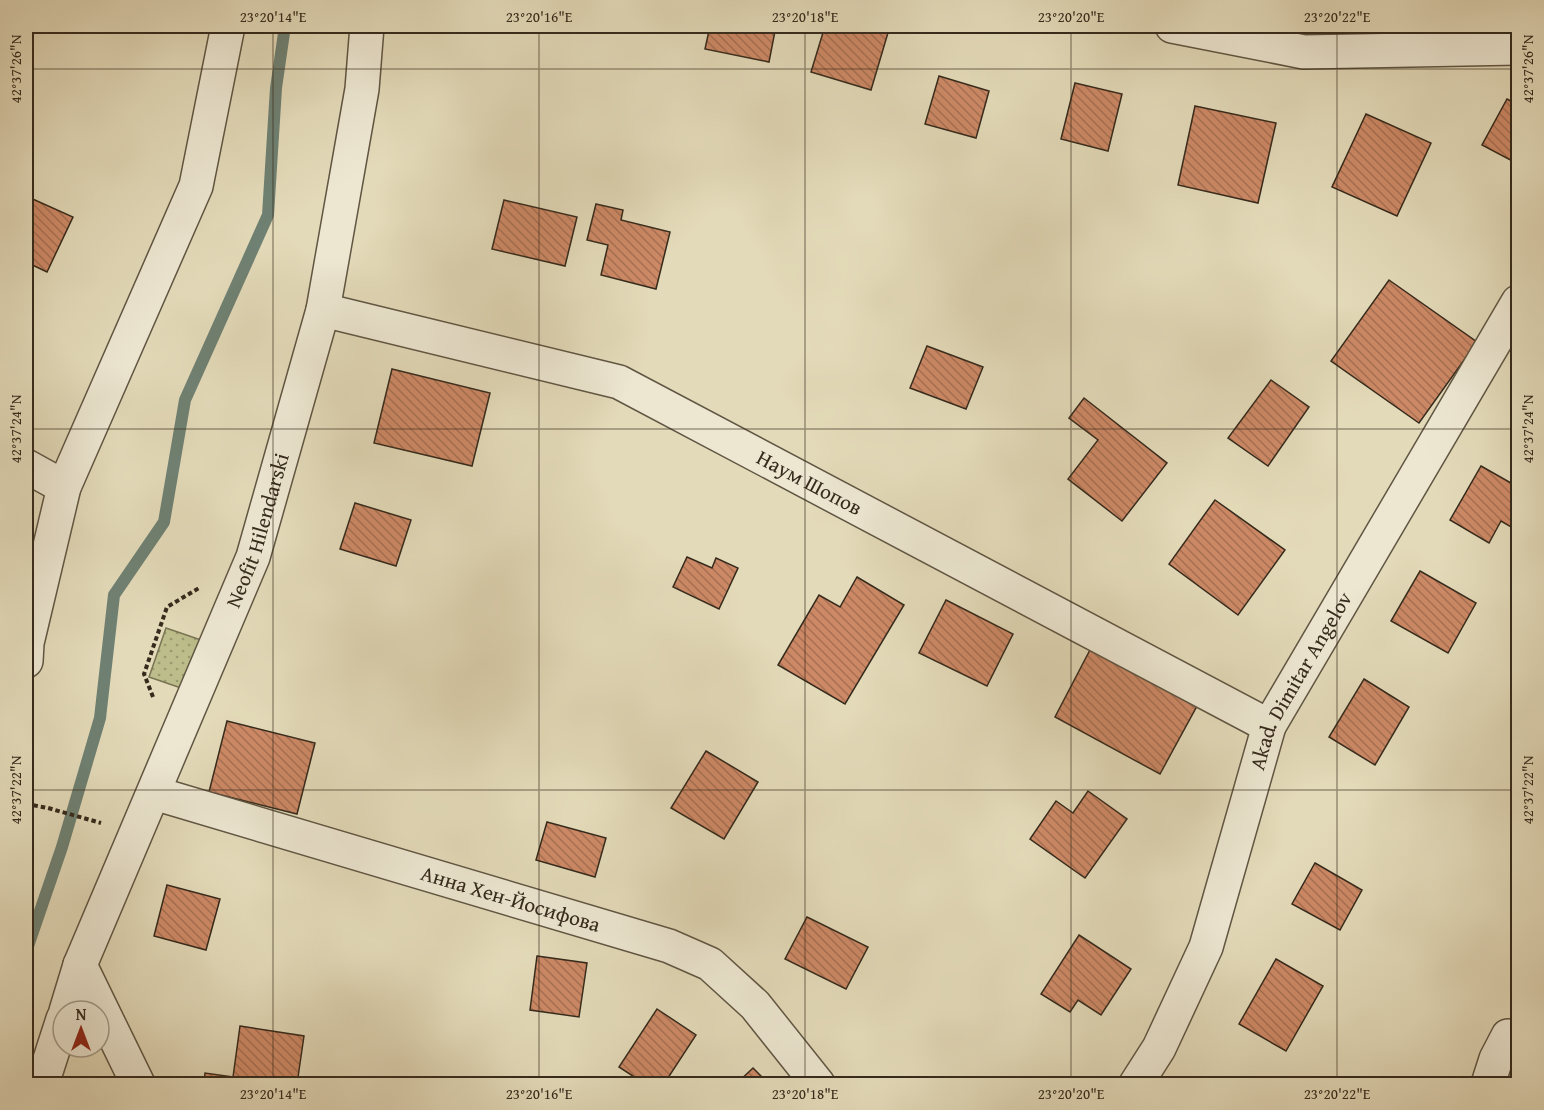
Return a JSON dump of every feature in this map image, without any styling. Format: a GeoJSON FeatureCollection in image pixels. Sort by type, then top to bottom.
{"type":"FeatureCollection","features":[{"type":"Feature","properties":{"kind":"street"},"geometry":{"type":"LineString","coordinates":[[26,661],[27,643],[64,487],[196,186],[228,26]]}},
{"type":"Feature","properties":{"kind":"street","name":"Neofit Hilendarski"},"geometry":{"type":"LineString","coordinates":[[70,999],[80,965],[253,557],[323,310],[362,89],[367,26]]}},
{"type":"Feature","properties":{"kind":"street"},"geometry":{"type":"LineString","coordinates":[[1172,26],[1304,52],[1518,48]]}},
{"type":"Feature","properties":{"kind":"street","name":"Akad. Dimitar Angelov"},"geometry":{"type":"LineString","coordinates":[[1136,1084],[1159,1048],[1206,947],[1269,726],[1518,302]]}},
{"type":"Feature","properties":{"kind":"street","name":"Наум Шопов"},"geometry":{"type":"LineString","coordinates":[[323,310],[619,382],[1269,726]]}},
{"type":"Feature","properties":{"kind":"street"},"geometry":{"type":"LineString","coordinates":[[26,466],[64,487]]}},
{"type":"Feature","properties":{"kind":"street","name":"Анна Хен-Йосифова"},"geometry":{"type":"LineString","coordinates":[[154,794],[669,946],[710,964],[755,1005],[818,1084]]}},
{"type":"Feature","properties":{"kind":"street"},"geometry":{"type":"LineString","coordinates":[[80,965],[138,1084]]}},
{"type":"Feature","properties":{"kind":"street"},"geometry":{"type":"LineString","coordinates":[[1488,1084],[1496,1059],[1513,1038]]}},
{"type":"Feature","properties":{"kind":"street"},"geometry":{"type":"LineString","coordinates":[[42,1084],[51,1056]]}},
{"type":"Feature","properties":{"kind":"path"},"geometry":{"type":"LineString","coordinates":[[26,804],[95,820]]}},
{"type":"Feature","properties":{"kind":"green space"},"geometry":{"type":"Polygon","coordinates":[[[166,628],[201,640],[184,689],[149,677],[166,628]]]}},
{"type":"Feature","properties":{"kind":"building"},"geometry":{"type":"Polygon","coordinates":[[[710,26],[776,26],[769,62],[705,49],[710,26]]]}},
{"type":"Feature","properties":{"kind":"building"},"geometry":{"type":"Polygon","coordinates":[[[825,26],[890,26],[871,90],[811,72],[825,26]]]}},
{"type":"Feature","properties":{"kind":"building"},"geometry":{"type":"Polygon","coordinates":[[[939,76],[989,91],[976,138],[925,124],[939,76]]]}},
{"type":"Feature","properties":{"kind":"building"},"geometry":{"type":"Polygon","coordinates":[[[1075,83],[1122,94],[1108,151],[1061,139],[1075,83]]]}},
{"type":"Feature","properties":{"kind":"building"},"geometry":{"type":"Polygon","coordinates":[[[1507,99],[1518,105],[1518,164],[1482,145],[1507,99]]]}},
{"type":"Feature","properties":{"kind":"building"},"geometry":{"type":"Polygon","coordinates":[[[1195,106],[1276,123],[1258,203],[1178,185],[1195,106]]]}},
{"type":"Feature","properties":{"kind":"building"},"geometry":{"type":"Polygon","coordinates":[[[1366,114],[1431,143],[1397,216],[1332,187],[1366,114]]]}},
{"type":"Feature","properties":{"kind":"building"},"geometry":{"type":"Polygon","coordinates":[[[26,196],[73,217],[47,272],[26,262],[26,196]]]}},
{"type":"Feature","properties":{"kind":"building"},"geometry":{"type":"Polygon","coordinates":[[[504,200],[577,217],[565,266],[492,249],[504,200]]]}},
{"type":"Feature","properties":{"kind":"building"},"geometry":{"type":"Polygon","coordinates":[[[596,204],[623,210],[621,220],[670,232],[656,289],[601,275],[608,245],[587,240],[596,204]]]}},
{"type":"Feature","properties":{"kind":"building"},"geometry":{"type":"Polygon","coordinates":[[[1389,280],[1477,342],[1419,423],[1331,361],[1389,280]]]}},
{"type":"Feature","properties":{"kind":"building"},"geometry":{"type":"Polygon","coordinates":[[[927,346],[983,367],[966,409],[910,388],[927,346]]]}},
{"type":"Feature","properties":{"kind":"building"},"geometry":{"type":"Polygon","coordinates":[[[392,369],[490,393],[472,466],[374,443],[392,369]]]}},
{"type":"Feature","properties":{"kind":"building"},"geometry":{"type":"Polygon","coordinates":[[[1271,380],[1309,407],[1268,466],[1228,438],[1271,380]]]}},
{"type":"Feature","properties":{"kind":"building"},"geometry":{"type":"Polygon","coordinates":[[[1084,398],[1167,463],[1122,521],[1068,479],[1098,440],[1069,418],[1084,398]]]}},
{"type":"Feature","properties":{"kind":"building"},"geometry":{"type":"Polygon","coordinates":[[[1481,466],[1518,487],[1518,531],[1501,521],[1489,543],[1450,520],[1481,466]]]}},
{"type":"Feature","properties":{"kind":"building"},"geometry":{"type":"Polygon","coordinates":[[[1215,500],[1285,550],[1238,615],[1169,564],[1215,500]]]}},
{"type":"Feature","properties":{"kind":"building"},"geometry":{"type":"Polygon","coordinates":[[[355,503],[411,520],[396,566],[340,549],[355,503]]]}},
{"type":"Feature","properties":{"kind":"building"},"geometry":{"type":"Polygon","coordinates":[[[687,557],[712,568],[716,558],[738,568],[719,609],[673,587],[687,557]]]}},
{"type":"Feature","properties":{"kind":"building"},"geometry":{"type":"Polygon","coordinates":[[[1420,571],[1476,603],[1448,653],[1391,621],[1420,571]]]}},
{"type":"Feature","properties":{"kind":"building"},"geometry":{"type":"Polygon","coordinates":[[[857,577],[904,605],[845,704],[778,665],[819,595],[840,607],[857,577]]]}},
{"type":"Feature","properties":{"kind":"building"},"geometry":{"type":"Polygon","coordinates":[[[946,600],[1013,634],[987,686],[919,653],[946,600]]]}},
{"type":"Feature","properties":{"kind":"building"},"geometry":{"type":"Polygon","coordinates":[[[1091,648],[1197,706],[1160,774],[1055,717],[1091,648]]]}},
{"type":"Feature","properties":{"kind":"building"},"geometry":{"type":"Polygon","coordinates":[[[1364,679],[1409,707],[1375,765],[1329,737],[1364,679]]]}},
{"type":"Feature","properties":{"kind":"building"},"geometry":{"type":"Polygon","coordinates":[[[227,721],[315,743],[297,814],[209,792],[227,721]]]}},
{"type":"Feature","properties":{"kind":"building"},"geometry":{"type":"Polygon","coordinates":[[[706,751],[758,782],[724,839],[671,808],[706,751]]]}},
{"type":"Feature","properties":{"kind":"building"},"geometry":{"type":"Polygon","coordinates":[[[1088,791],[1127,819],[1085,878],[1030,839],[1056,801],[1073,813],[1088,791]]]}},
{"type":"Feature","properties":{"kind":"building"},"geometry":{"type":"Polygon","coordinates":[[[547,822],[606,838],[595,877],[536,860],[547,822]]]}},
{"type":"Feature","properties":{"kind":"building"},"geometry":{"type":"Polygon","coordinates":[[[1315,863],[1362,890],[1340,930],[1292,904],[1315,863]]]}},
{"type":"Feature","properties":{"kind":"building"},"geometry":{"type":"Polygon","coordinates":[[[167,885],[220,899],[206,950],[154,936],[167,885]]]}},
{"type":"Feature","properties":{"kind":"building"},"geometry":{"type":"Polygon","coordinates":[[[807,917],[868,947],[846,989],[785,959],[807,917]]]}},
{"type":"Feature","properties":{"kind":"building"},"geometry":{"type":"Polygon","coordinates":[[[1079,935],[1131,969],[1101,1015],[1078,1000],[1070,1012],[1041,994],[1079,935]]]}},
{"type":"Feature","properties":{"kind":"building"},"geometry":{"type":"Polygon","coordinates":[[[537,956],[587,963],[579,1017],[530,1010],[537,956]]]}},
{"type":"Feature","properties":{"kind":"building"},"geometry":{"type":"Polygon","coordinates":[[[1276,959],[1323,986],[1286,1051],[1239,1024],[1276,959]]]}},
{"type":"Feature","properties":{"kind":"building"},"geometry":{"type":"Polygon","coordinates":[[[657,1009],[696,1035],[664,1084],[645,1084],[619,1067],[657,1009]]]}},
{"type":"Feature","properties":{"kind":"building"},"geometry":{"type":"Polygon","coordinates":[[[240,1026],[304,1036],[297,1084],[204,1084],[205,1073],[233,1077],[240,1026]]]}},
{"type":"Feature","properties":{"kind":"building"},"geometry":{"type":"Polygon","coordinates":[[[753,1068],[769,1084],[736,1084],[753,1068]]]}},
{"type":"Feature","properties":{"kind":"waterway"},"geometry":{"type":"LineString","coordinates":[[26,952],[62,847],[100,718],[114,595],[164,522],[185,400],[268,215],[276,88],[285,26]]}}]}
